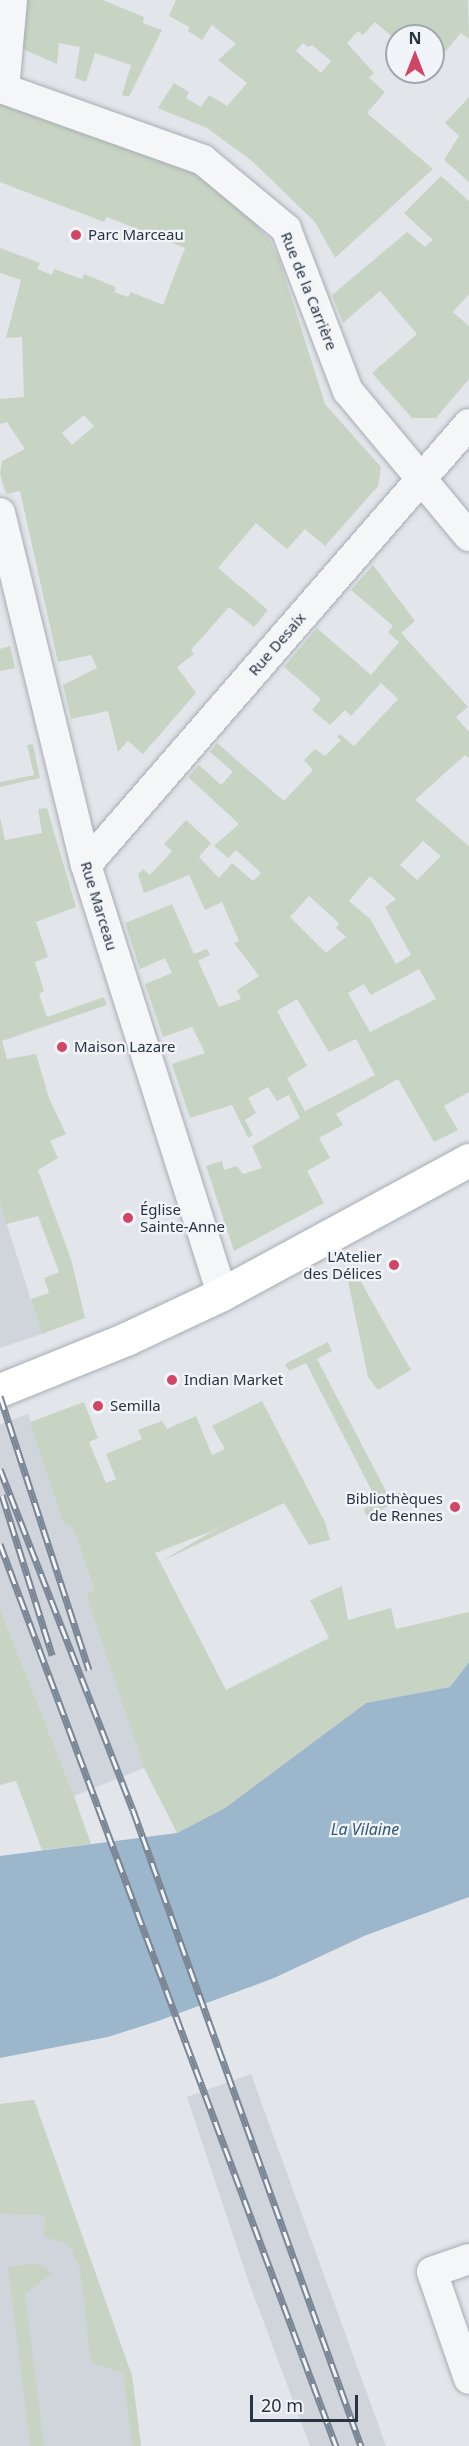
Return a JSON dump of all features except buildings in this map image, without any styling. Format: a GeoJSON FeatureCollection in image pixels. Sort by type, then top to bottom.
{"type":"FeatureCollection","features":[{"type":"Feature","properties":{"kind":"main road"},"geometry":{"type":"LineString","coordinates":[[0,1390],[126,1339],[222,1294],[469,1160]]}},
{"type":"Feature","properties":{"kind":"street","name":"Rue de la Carrière"},"geometry":{"type":"LineString","coordinates":[[12,0],[4,89],[203,160],[286,229],[348,391],[469,536]]}},
{"type":"Feature","properties":{"kind":"street","name":"Rue Desaix"},"geometry":{"type":"LineString","coordinates":[[86,865],[469,424]]}},
{"type":"Feature","properties":{"kind":"street","name":"Rue Marceau"},"geometry":{"type":"LineString","coordinates":[[0,513],[86,865],[222,1294]]}},
{"type":"Feature","properties":{"kind":"street"},"geometry":{"type":"LineString","coordinates":[[469,2259],[432,2272],[469,2379]]}},
{"type":"Feature","properties":{"kind":"shaded area"},"geometry":{"type":"Polygon","coordinates":[[[0,1203],[42,1334],[0,1348],[0,1203]]]}},
{"type":"Feature","properties":{"kind":"shaded area"},"geometry":{"type":"Polygon","coordinates":[[[28,1414],[63,1522],[74,1530],[94,1591],[86,1595],[144,1768],[74,1796],[0,1609],[0,1424],[28,1414]]]}},
{"type":"Feature","properties":{"kind":"shaded area"},"geometry":{"type":"Polygon","coordinates":[[[251,2074],[386,2446],[310,2446],[248,2280],[187,2097],[251,2074]]]}},
{"type":"Feature","properties":{"kind":"shaded area"},"geometry":{"type":"Polygon","coordinates":[[[34,2100],[132,2376],[141,2446],[0,2446],[0,2104],[34,2100]]]}},
{"type":"Feature","properties":{"kind":"green space"},"geometry":{"type":"Polygon","coordinates":[[[22,0],[103,0],[144,17],[143,23],[162,30],[129,97],[122,95],[131,65],[95,53],[86,82],[75,78],[80,47],[59,43],[57,64],[25,50],[19,38],[22,0]]]}},
{"type":"Feature","properties":{"kind":"green space"},"geometry":{"type":"Polygon","coordinates":[[[176,0],[468,0],[469,39],[461,33],[445,52],[445,24],[385,24],[385,31],[375,22],[363,35],[358,31],[347,43],[374,73],[369,78],[385,92],[367,113],[433,169],[335,258],[315,222],[252,161],[207,128],[158,108],[174,83],[189,92],[186,98],[201,107],[209,95],[227,106],[247,83],[218,60],[236,44],[212,25],[202,40],[188,31],[189,27],[169,16],[176,0]],[[303,43],[296,51],[321,73],[331,61],[312,45],[308,47],[303,43]]]}},
{"type":"Feature","properties":{"kind":"green space"},"geometry":{"type":"Polygon","coordinates":[[[469,97],[469,182],[444,160],[459,136],[445,123],[469,97]]]}},
{"type":"Feature","properties":{"kind":"green space"},"geometry":{"type":"Polygon","coordinates":[[[0,99],[195,173],[234,201],[270,240],[280,261],[325,404],[381,467],[378,486],[325,546],[305,529],[287,549],[256,523],[218,568],[268,610],[254,627],[229,607],[191,650],[194,654],[177,667],[196,693],[143,754],[128,741],[118,752],[108,711],[71,719],[63,685],[97,668],[91,655],[58,662],[20,491],[6,494],[0,474],[2,461],[25,449],[7,422],[0,424],[0,399],[24,397],[22,337],[6,338],[21,280],[0,273],[0,248],[40,263],[37,269],[52,275],[54,269],[82,279],[84,274],[116,287],[114,292],[128,297],[131,292],[163,305],[185,248],[107,217],[104,222],[0,182],[0,99]],[[84,415],[62,433],[72,445],[94,426],[84,415]]]}},
{"type":"Feature","properties":{"kind":"green space"},"geometry":{"type":"Polygon","coordinates":[[[441,176],[469,201],[469,294],[453,312],[469,326],[469,379],[436,418],[412,418],[372,373],[417,334],[380,291],[343,323],[332,295],[407,232],[425,247],[433,240],[404,213],[441,176]]]}},
{"type":"Feature","properties":{"kind":"green space"},"geometry":{"type":"Polygon","coordinates":[[[373,565],[415,621],[401,633],[468,707],[456,717],[469,732],[469,758],[465,755],[415,800],[469,846],[469,1092],[444,1106],[458,1130],[434,1142],[398,1079],[336,1114],[343,1125],[319,1138],[330,1158],[307,1171],[324,1203],[234,1251],[206,1166],[222,1161],[224,1170],[237,1166],[243,1174],[262,1168],[252,1146],[300,1118],[289,1095],[277,1101],[268,1087],[248,1098],[256,1113],[245,1120],[253,1135],[248,1138],[232,1105],[190,1118],[172,1064],[205,1053],[192,1027],[163,1037],[145,984],[172,973],[165,958],[140,969],[125,923],[172,904],[194,954],[207,949],[210,955],[198,961],[219,1007],[241,999],[237,990],[259,976],[234,943],[239,941],[222,902],[205,910],[189,875],[144,893],[138,874],[143,869],[150,875],[172,851],[164,844],[186,820],[211,843],[199,857],[219,878],[232,863],[253,881],[261,873],[236,850],[228,858],[214,846],[239,824],[188,777],[199,765],[221,785],[233,772],[210,752],[217,743],[284,801],[313,770],[304,760],[315,749],[325,756],[341,740],[337,737],[340,734],[354,746],[398,699],[381,683],[351,716],[345,710],[330,725],[312,710],[321,699],[284,667],[317,628],[371,675],[399,642],[388,632],[393,626],[351,590],[373,565]],[[423,841],[400,865],[417,880],[441,856],[423,841]],[[370,876],[349,901],[370,919],[396,964],[411,955],[385,907],[396,899],[370,876]],[[309,896],[290,917],[326,953],[346,937],[336,928],[339,923],[309,896]],[[419,969],[371,995],[364,984],[348,993],[370,1032],[436,999],[419,969]],[[297,999],[277,1011],[307,1066],[287,1078],[305,1111],[375,1075],[356,1039],[329,1052],[297,999]]]}},
{"type":"Feature","properties":{"kind":"green space"},"geometry":{"type":"Polygon","coordinates":[[[10,646],[15,668],[0,671],[0,649],[10,646]]]}},
{"type":"Feature","properties":{"kind":"green space"},"geometry":{"type":"Polygon","coordinates":[[[33,744],[40,778],[0,787],[0,782],[34,775],[27,745],[33,744]]]}},
{"type":"Feature","properties":{"kind":"green space"},"geometry":{"type":"Polygon","coordinates":[[[47,808],[76,907],[36,922],[48,957],[35,962],[44,991],[39,994],[47,1017],[104,997],[107,1005],[2,1041],[7,1059],[36,1054],[49,1098],[66,1134],[50,1141],[58,1158],[38,1170],[71,1259],[85,1318],[42,1334],[31,1299],[49,1293],[44,1278],[59,1272],[38,1216],[6,1224],[0,1203],[0,817],[5,840],[42,833],[38,809],[47,808]]]}},
{"type":"Feature","properties":{"kind":"green space"},"geometry":{"type":"Polygon","coordinates":[[[357,1275],[411,1370],[378,1390],[368,1377],[348,1281],[357,1275]]]}},
{"type":"Feature","properties":{"kind":"green space"},"geometry":{"type":"Polygon","coordinates":[[[328,1342],[332,1351],[317,1359],[388,1495],[400,1493],[405,1499],[366,1516],[364,1509],[377,1501],[306,1363],[289,1371],[285,1364],[328,1342]]]}},
{"type":"Feature","properties":{"kind":"green space"},"geometry":{"type":"Polygon","coordinates":[[[262,1401],[325,1522],[330,1540],[309,1545],[284,1503],[160,1562],[226,1690],[329,1638],[310,1600],[342,1586],[348,1620],[391,1608],[396,1629],[469,1612],[469,1662],[450,1687],[366,1703],[225,1808],[177,1833],[144,1768],[86,1595],[94,1590],[74,1530],[63,1522],[30,1422],[84,1402],[98,1438],[89,1442],[106,1483],[116,1479],[106,1454],[142,1439],[138,1430],[162,1421],[167,1429],[196,1416],[212,1455],[225,1449],[212,1426],[262,1401]],[[242,1514],[212,1531],[155,1553],[160,1562],[242,1514]]]}},
{"type":"Feature","properties":{"kind":"green space"},"geometry":{"type":"Polygon","coordinates":[[[0,1609],[91,1844],[42,1850],[16,1781],[0,1785],[0,1609]]]}},
{"type":"Feature","properties":{"kind":"green space"},"geometry":{"type":"Polygon","coordinates":[[[34,2100],[132,2376],[141,2446],[132,2446],[123,2373],[91,2363],[80,2269],[71,2249],[66,2243],[44,2237],[45,2215],[0,2214],[0,2104],[34,2100]]]}},
{"type":"Feature","properties":{"kind":"green space"},"geometry":{"type":"Polygon","coordinates":[[[39,2263],[52,2273],[25,2294],[44,2446],[30,2446],[8,2267],[39,2263]]]}},
{"type":"Feature","properties":{"kind":"water","name":"La Vilaine"},"geometry":{"type":"Polygon","coordinates":[[[469,1662],[469,1897],[364,1936],[274,1978],[158,2021],[108,2037],[0,2058],[0,1856],[177,1833],[225,1808],[366,1703],[450,1687],[469,1662]]]}},
{"type":"Feature","properties":{"kind":"railway"},"geometry":{"type":"LineString","coordinates":[[0,1396],[89,1670]]}},
{"type":"Feature","properties":{"kind":"railway"},"geometry":{"type":"LineString","coordinates":[[0,1469],[133,1810],[361,2446]]}},
{"type":"Feature","properties":{"kind":"railway"},"geometry":{"type":"LineString","coordinates":[[2,1495],[52,1655]]}},
{"type":"Feature","properties":{"kind":"railway"},"geometry":{"type":"LineString","coordinates":[[0,1544],[336,2446]]}},
{"type":"Feature","properties":{"kind":"place","name":"Parc Marceau"},"geometry":{"type":"Point","coordinates":[76,235]}},
{"type":"Feature","properties":{"kind":"place","name":"Maison Lazare"},"geometry":{"type":"Point","coordinates":[62,1047]}},
{"type":"Feature","properties":{"kind":"place","name":"Église Sainte-Anne"},"geometry":{"type":"Point","coordinates":[128,1218]}},
{"type":"Feature","properties":{"kind":"place","name":"L'Atelier des Délices"},"geometry":{"type":"Point","coordinates":[394,1265]}},
{"type":"Feature","properties":{"kind":"place","name":"Indian Market"},"geometry":{"type":"Point","coordinates":[172,1380]}},
{"type":"Feature","properties":{"kind":"place","name":"Semilla"},"geometry":{"type":"Point","coordinates":[98,1406]}},
{"type":"Feature","properties":{"kind":"place","name":"Bibliothèques de Rennes"},"geometry":{"type":"Point","coordinates":[455,1507]}}]}
